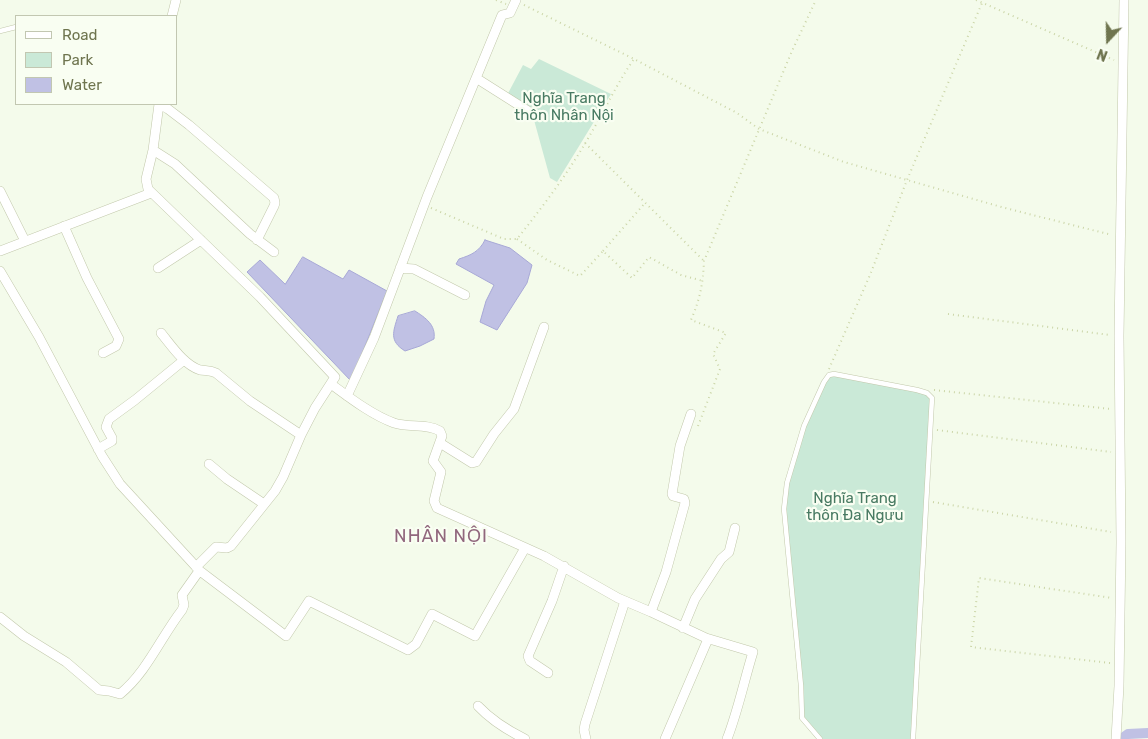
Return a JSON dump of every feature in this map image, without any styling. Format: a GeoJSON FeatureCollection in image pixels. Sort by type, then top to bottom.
{"type":"FeatureCollection","features":[{"type":"Feature","properties":{"kind":"street"},"geometry":{"type":"LineString","coordinates":[[172,15],[176,0]]}},
{"type":"Feature","properties":{"kind":"street"},"geometry":{"type":"LineString","coordinates":[[347,396],[374,338],[424,206],[502,15],[510,13],[516,0]]}},
{"type":"Feature","properties":{"kind":"street"},"geometry":{"type":"LineString","coordinates":[[1116,736],[1121,534],[1120,336],[1124,0]]}},
{"type":"Feature","properties":{"kind":"street"},"geometry":{"type":"LineString","coordinates":[[476,78],[536,116]]}},
{"type":"Feature","properties":{"kind":"street"},"geometry":{"type":"LineString","coordinates":[[0,617],[24,636],[66,662],[99,690],[120,694],[149,659],[182,610],[184,605],[182,594],[197,569],[216,547],[227,548],[231,546],[284,477],[301,434],[335,378],[333,373],[260,297],[146,187],[159,105]]}},
{"type":"Feature","properties":{"kind":"street"},"geometry":{"type":"LineString","coordinates":[[161,105],[168,108],[189,125],[274,198],[276,203],[257,240]]}},
{"type":"Feature","properties":{"kind":"street"},"geometry":{"type":"LineString","coordinates":[[153,150],[175,164],[257,240],[274,252]]}},
{"type":"Feature","properties":{"kind":"street"},"geometry":{"type":"LineString","coordinates":[[0,191],[24,241]]}},
{"type":"Feature","properties":{"kind":"street"},"geometry":{"type":"LineString","coordinates":[[0,252],[24,241],[151,193]]}},
{"type":"Feature","properties":{"kind":"street"},"geometry":{"type":"LineString","coordinates":[[64,226],[87,278],[119,339],[116,346],[103,353]]}},
{"type":"Feature","properties":{"kind":"street"},"geometry":{"type":"LineString","coordinates":[[158,268],[201,240]]}},
{"type":"Feature","properties":{"kind":"street"},"geometry":{"type":"LineString","coordinates":[[400,268],[414,269],[465,295]]}},
{"type":"Feature","properties":{"kind":"street"},"geometry":{"type":"LineString","coordinates":[[0,271],[39,337],[98,449],[120,484],[197,569],[286,636],[309,601],[408,650],[416,644],[432,614],[475,636],[525,548]]}},
{"type":"Feature","properties":{"kind":"street"},"geometry":{"type":"LineString","coordinates":[[440,443],[472,463],[476,462],[494,434],[514,409],[544,327]]}},
{"type":"Feature","properties":{"kind":"street"},"geometry":{"type":"LineString","coordinates":[[161,333],[184,360],[199,369],[211,370],[216,373],[250,401],[301,434]]}},
{"type":"Feature","properties":{"kind":"street"},"geometry":{"type":"LineString","coordinates":[[98,449],[112,441],[106,427],[109,419],[184,360]]}},
{"type":"Feature","properties":{"kind":"street"},"geometry":{"type":"LineString","coordinates":[[331,384],[383,418],[394,423],[410,426],[427,426],[437,430],[442,435],[433,461],[441,474],[434,499],[436,506],[442,510],[498,534],[564,566],[625,601],[683,628],[708,639],[753,652],[743,682],[736,717],[726,739]]}},
{"type":"Feature","properties":{"kind":"street"},"geometry":{"type":"LineString","coordinates":[[652,612],[666,572],[685,503],[684,499],[672,494],[680,446],[691,414]]}},
{"type":"Feature","properties":{"kind":"street"},"geometry":{"type":"LineString","coordinates":[[210,464],[227,479],[264,504]]}},
{"type":"Feature","properties":{"kind":"street"},"geometry":{"type":"LineString","coordinates":[[683,628],[695,599],[721,559],[729,552],[735,528]]}},
{"type":"Feature","properties":{"kind":"street"},"geometry":{"type":"LineString","coordinates":[[548,673],[530,661],[528,656],[552,601],[564,566]]}},
{"type":"Feature","properties":{"kind":"street"},"geometry":{"type":"LineString","coordinates":[[586,739],[585,724],[625,601]]}},
{"type":"Feature","properties":{"kind":"street"},"geometry":{"type":"LineString","coordinates":[[665,739],[708,639]]}},
{"type":"Feature","properties":{"kind":"street"},"geometry":{"type":"LineString","coordinates":[[478,706],[496,722],[525,739]]}},
{"type":"Feature","properties":{"kind":"lane"},"geometry":{"type":"LineString","coordinates":[[0,31],[15,27]]}},
{"type":"Feature","properties":{"kind":"lane"},"geometry":{"type":"LineString","coordinates":[[820,739],[802,718],[801,686],[784,509],[787,482],[804,426],[824,382],[829,375],[834,374],[917,390],[927,393],[932,398],[913,739]]}},
{"type":"Feature","properties":{"kind":"path"},"geometry":{"type":"LineString","coordinates":[[516,0],[737,113],[759,129],[844,162],[1005,208],[1121,238]]}},
{"type":"Feature","properties":{"kind":"path"},"geometry":{"type":"LineString","coordinates":[[698,426],[720,368],[713,354],[726,333],[691,320],[700,301],[704,262],[792,51],[816,0]]}},
{"type":"Feature","properties":{"kind":"path"},"geometry":{"type":"LineString","coordinates":[[976,0],[1124,64]]}},
{"type":"Feature","properties":{"kind":"path"},"geometry":{"type":"LineString","coordinates":[[829,375],[827,372],[870,275],[907,180],[982,3]]}},
{"type":"Feature","properties":{"kind":"path"},"geometry":{"type":"LineString","coordinates":[[517,238],[566,176],[624,73],[634,59]]}},
{"type":"Feature","properties":{"kind":"path"},"geometry":{"type":"LineString","coordinates":[[585,143],[704,262]]}},
{"type":"Feature","properties":{"kind":"path"},"geometry":{"type":"LineString","coordinates":[[424,206],[504,239],[517,238],[547,260],[580,276],[645,203]]}},
{"type":"Feature","properties":{"kind":"path"},"geometry":{"type":"LineString","coordinates":[[603,251],[632,278],[649,257],[681,275],[703,281]]}},
{"type":"Feature","properties":{"kind":"path"},"geometry":{"type":"LineString","coordinates":[[948,314],[1120,336]]}},
{"type":"Feature","properties":{"kind":"path"},"geometry":{"type":"LineString","coordinates":[[917,390],[926,389],[1120,410]]}},
{"type":"Feature","properties":{"kind":"path"},"geometry":{"type":"LineString","coordinates":[[930,429],[1121,453]]}},
{"type":"Feature","properties":{"kind":"path"},"geometry":{"type":"LineString","coordinates":[[926,501],[1121,534]]}},
{"type":"Feature","properties":{"kind":"path"},"geometry":{"type":"LineString","coordinates":[[1119,664],[971,646],[979,578],[1120,599]]}},
{"type":"Feature","properties":{"kind":"green space","name":"Nghĩa Trang thôn Nhân Nội"},"geometry":{"type":"Polygon","coordinates":[[[539,59],[611,94],[557,182],[550,178],[534,120],[505,99],[523,65],[531,69],[539,59]]]}},
{"type":"Feature","properties":{"kind":"green space","name":"Nghĩa Trang thôn Đa Ngưu"},"geometry":{"type":"Polygon","coordinates":[[[829,375],[917,390],[932,398],[912,739],[822,739],[802,718],[784,509],[787,483],[804,426],[829,375]]]}},
{"type":"Feature","properties":{"kind":"water"},"geometry":{"type":"Polygon","coordinates":[[[485,240],[510,248],[532,265],[527,283],[497,330],[480,322],[486,301],[494,285],[456,264],[459,259],[477,250],[485,240]]]}},
{"type":"Feature","properties":{"kind":"water"},"geometry":{"type":"Polygon","coordinates":[[[303,257],[343,279],[349,270],[387,291],[351,381],[247,272],[260,260],[285,284],[303,257]]]}},
{"type":"Feature","properties":{"kind":"water"},"geometry":{"type":"Polygon","coordinates":[[[415,311],[432,326],[434,339],[405,351],[394,340],[395,327],[398,316],[415,311]]]}},
{"type":"Feature","properties":{"kind":"waterway"},"geometry":{"type":"LineString","coordinates":[[1121,739],[1128,734],[1148,733]]}},
{"type":"Feature","properties":{"kind":"district","name":"NHÂN NỘI"},"geometry":{"type":"Point","coordinates":[441,537]}}]}
